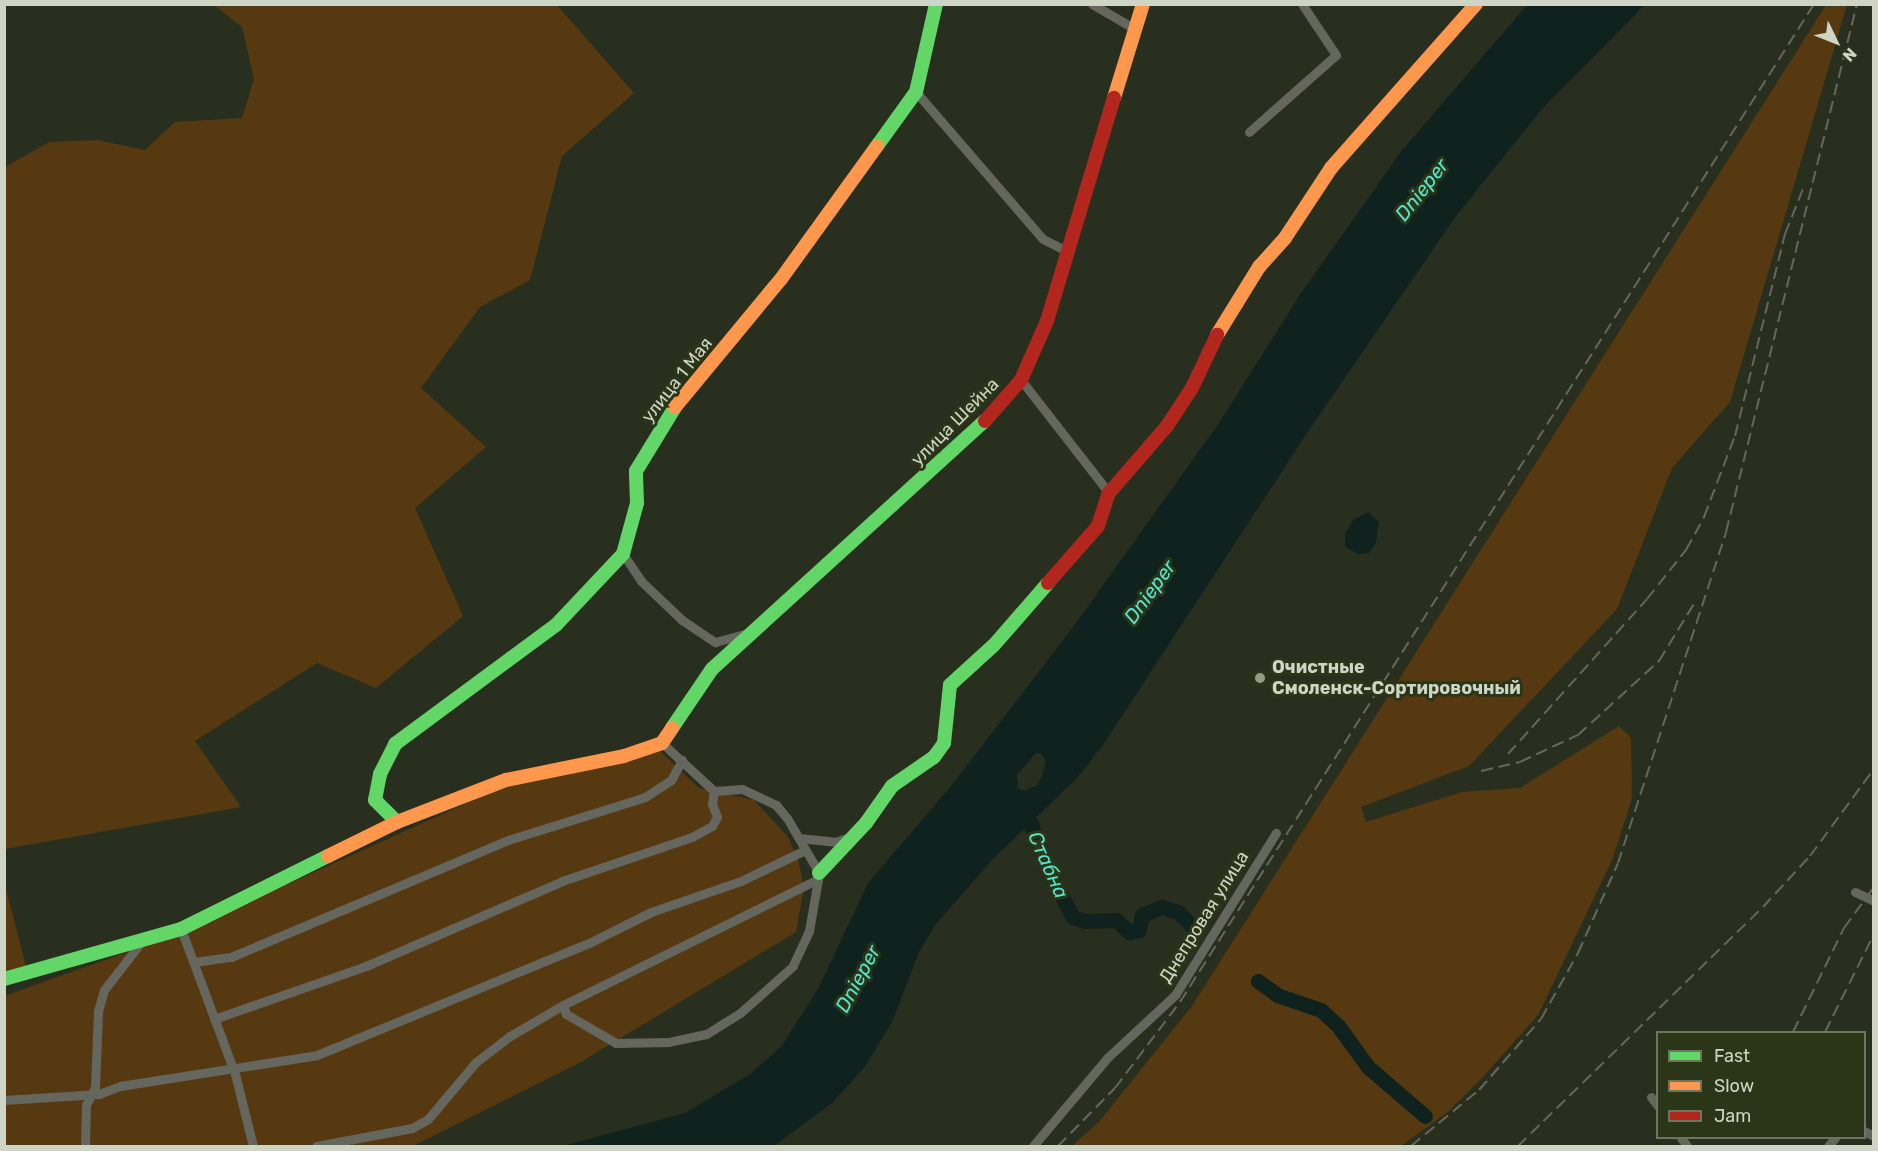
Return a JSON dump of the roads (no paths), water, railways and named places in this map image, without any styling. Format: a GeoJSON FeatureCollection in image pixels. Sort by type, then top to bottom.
{"type":"FeatureCollection","features":[{"type":"Feature","properties":{"kind":"street","name":"улица 1 Мая"},"geometry":{"type":"LineString","coordinates":[[397,822],[375,800],[380,774],[396,744],[556,625],[623,555],[637,503],[636,471],[664,421],[781,279],[916,92],[936,4]]}},
{"type":"Feature","properties":{"kind":"street"},"geometry":{"type":"LineString","coordinates":[[1092,4],[1135,29]]}},
{"type":"Feature","properties":{"kind":"street","name":"улица Шейна"},"geometry":{"type":"LineString","coordinates":[[662,743],[712,669],[749,633],[977,430],[1021,380],[1047,321],[1143,4]]}},
{"type":"Feature","properties":{"kind":"street"},"geometry":{"type":"LineString","coordinates":[[1249,132],[1336,55],[1302,4]]}},
{"type":"Feature","properties":{"kind":"street"},"geometry":{"type":"LineString","coordinates":[[316,1146],[412,1128],[428,1119],[476,1062],[510,1036],[563,1005],[819,876],[892,786],[934,757],[944,743],[950,685],[994,645],[1098,526],[1109,493],[1167,426],[1192,388],[1218,332],[1253,276],[1285,238],[1331,168],[1476,4]]}},
{"type":"Feature","properties":{"kind":"street"},"geometry":{"type":"LineString","coordinates":[[916,92],[1043,239],[1068,252]]}},
{"type":"Feature","properties":{"kind":"street"},"geometry":{"type":"LineString","coordinates":[[1021,380],[1109,493]]}},
{"type":"Feature","properties":{"kind":"street"},"geometry":{"type":"LineString","coordinates":[[623,555],[641,581],[682,621],[715,642],[749,633]]}},
{"type":"Feature","properties":{"kind":"street"},"geometry":{"type":"LineString","coordinates":[[4,979],[181,929],[397,822],[506,780],[624,756],[662,743],[682,760],[694,776],[714,791],[742,789],[776,805],[806,850],[819,876],[810,931],[793,966],[740,1013],[706,1034],[669,1042],[616,1043],[566,1014],[563,1005]]}},
{"type":"Feature","properties":{"kind":"street"},"geometry":{"type":"LineString","coordinates":[[194,962],[231,957],[507,840],[645,797],[671,780],[682,760]]}},
{"type":"Feature","properties":{"kind":"street"},"geometry":{"type":"LineString","coordinates":[[214,1019],[366,966],[562,881],[692,837],[712,826],[717,817],[714,791]]}},
{"type":"Feature","properties":{"kind":"street","name":"Днепровая улица"},"geometry":{"type":"LineString","coordinates":[[1033,1146],[1107,1058],[1174,995],[1276,833]]}},
{"type":"Feature","properties":{"kind":"street"},"geometry":{"type":"LineString","coordinates":[[798,838],[835,842],[854,835]]}},
{"type":"Feature","properties":{"kind":"street"},"geometry":{"type":"LineString","coordinates":[[4,1100],[91,1095],[120,1086],[317,1055],[589,943],[651,912],[741,881],[806,850]]}},
{"type":"Feature","properties":{"kind":"street"},"geometry":{"type":"LineString","coordinates":[[1855,892],[1874,902]]}},
{"type":"Feature","properties":{"kind":"street"},"geometry":{"type":"LineString","coordinates":[[181,929],[233,1068],[253,1146]]}},
{"type":"Feature","properties":{"kind":"street"},"geometry":{"type":"LineString","coordinates":[[85,1146],[86,1105],[91,1095],[104,990],[142,941]]}},
{"type":"Feature","properties":{"kind":"street"},"geometry":{"type":"LineString","coordinates":[[1651,1097],[1656,1103]]}},
{"type":"Feature","properties":{"kind":"water","name":"Dnieper"},"geometry":{"type":"Polygon","coordinates":[[[1527,5],[1645,5],[1543,108],[1456,216],[1309,430],[1101,748],[1076,779],[993,859],[935,925],[919,952],[893,1020],[864,1068],[832,1103],[774,1146],[563,1146],[685,1113],[750,1074],[781,1047],[818,989],[868,883],[952,785],[1076,623],[1219,423],[1301,293],[1403,149],[1527,5]],[[1036,753],[1017,775],[1018,788],[1024,791],[1037,785],[1046,761],[1041,753],[1036,753]]]}},
{"type":"Feature","properties":{"kind":"water"},"geometry":{"type":"Polygon","coordinates":[[[1368,512],[1379,522],[1376,543],[1369,553],[1358,554],[1345,547],[1345,534],[1353,520],[1368,512]]]}},
{"type":"Feature","properties":{"kind":"waterway","name":"Стабна"},"geometry":{"type":"LineString","coordinates":[[1012,819],[1031,824],[1050,875],[1073,917],[1085,921],[1116,920],[1129,932],[1139,930],[1142,915],[1161,907],[1178,912],[1191,925]]}},
{"type":"Feature","properties":{"kind":"waterway","name":"Стабна"},"geometry":{"type":"LineString","coordinates":[[1258,981],[1277,995],[1321,1010],[1339,1027],[1368,1067],[1425,1116]]}},
{"type":"Feature","properties":{"kind":"railway"},"geometry":{"type":"LineString","coordinates":[[1058,1146],[1115,1088],[1180,1002],[1814,4]]}},
{"type":"Feature","properties":{"kind":"railway"},"geometry":{"type":"LineString","coordinates":[[1411,1146],[1479,1090],[1541,1019],[1578,953],[1618,863],[1726,532],[1857,4]]}},
{"type":"Feature","properties":{"kind":"railway"},"geometry":{"type":"LineString","coordinates":[[1508,754],[1647,599],[1686,550],[1704,517],[1735,436],[1785,234],[1803,189]]}},
{"type":"Feature","properties":{"kind":"railway"},"geometry":{"type":"LineString","coordinates":[[1481,771],[1520,762],[1578,735],[1659,661],[1695,602]]}},
{"type":"Feature","properties":{"kind":"railway"},"geometry":{"type":"LineString","coordinates":[[1518,1146],[1763,907],[1810,856],[1874,769]]}},
{"type":"Feature","properties":{"kind":"railway"},"geometry":{"type":"LineString","coordinates":[[1793,1031],[1844,928],[1874,887]]}},
{"type":"Feature","properties":{"kind":"railway"},"geometry":{"type":"LineString","coordinates":[[1826,1031],[1874,934]]}},
{"type":"Feature","properties":{"kind":"place","name":"Очистные Смоленск-Сортировочный"},"geometry":{"type":"Point","coordinates":[1260,678]}}]}
